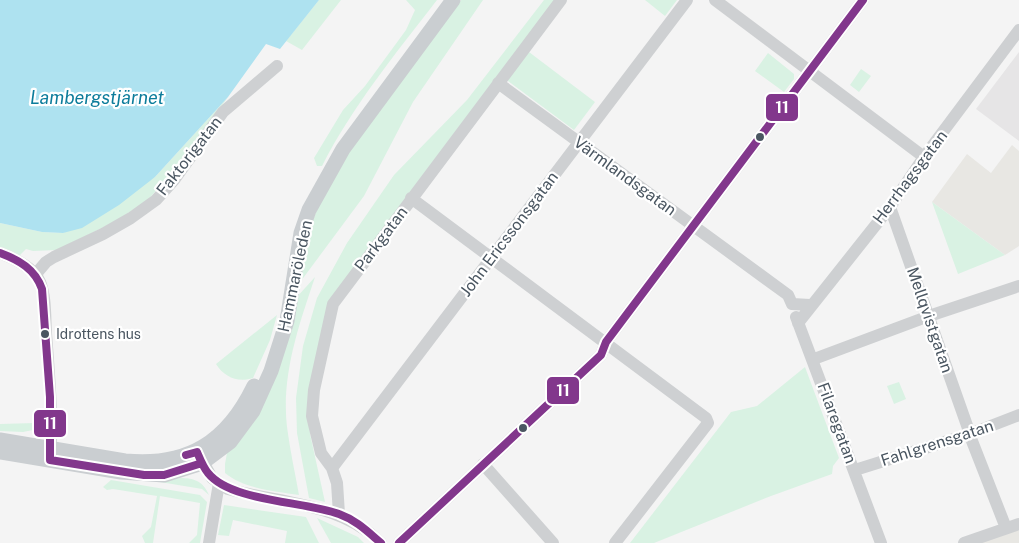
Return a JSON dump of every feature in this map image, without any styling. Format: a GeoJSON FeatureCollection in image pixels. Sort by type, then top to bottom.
{"type":"FeatureCollection","features":[{"type":"Feature","properties":{"kind":"main road","name":"Hammaröleden"},"geometry":{"type":"LineString","coordinates":[[200,458],[235,419],[250,395],[263,367],[280,321],[293,232],[303,207],[338,146],[444,0]]}},
{"type":"Feature","properties":{"kind":"main road","name":"Hammaröleden"},"geometry":{"type":"LineString","coordinates":[[200,458],[217,454],[238,432],[253,411],[265,387],[287,321],[301,233],[309,210],[331,170],[343,149],[453,0]]}},
{"type":"Feature","properties":{"kind":"main road"},"geometry":{"type":"LineString","coordinates":[[0,440],[144,475],[164,475],[200,458]]}},
{"type":"Feature","properties":{"kind":"main road"},"geometry":{"type":"LineString","coordinates":[[0,452],[50,454]]}},
{"type":"Feature","properties":{"kind":"street","name":"Parkgatan"},"geometry":{"type":"LineString","coordinates":[[339,514],[337,483],[332,468],[321,453],[312,416],[314,390],[330,311],[336,299],[411,198],[561,0]]}},
{"type":"Feature","properties":{"kind":"street","name":"John Ericssonsgatan"},"geometry":{"type":"LineString","coordinates":[[332,468],[687,0]]}},
{"type":"Feature","properties":{"kind":"street"},"geometry":{"type":"LineString","coordinates":[[715,0],[924,157]]}},
{"type":"Feature","properties":{"kind":"street"},"geometry":{"type":"LineString","coordinates":[[403,542],[601,355],[606,342],[863,0]]}},
{"type":"Feature","properties":{"kind":"street","name":"Herrhagsgatan"},"geometry":{"type":"LineString","coordinates":[[798,323],[890,207],[924,157],[1019,30]]}},
{"type":"Feature","properties":{"kind":"street","name":"Faktorigatan"},"geometry":{"type":"LineString","coordinates":[[35,275],[46,262],[54,257],[103,234],[156,200],[174,180],[223,112],[277,66]]}},
{"type":"Feature","properties":{"kind":"street","name":"Värmlandsgatan"},"geometry":{"type":"LineString","coordinates":[[498,83],[788,296],[792,304]]}},
{"type":"Feature","properties":{"kind":"street"},"geometry":{"type":"LineString","coordinates":[[411,198],[706,418],[708,423],[615,543]]}},
{"type":"Feature","properties":{"kind":"street","name":"Mellqvistgatan"},"geometry":{"type":"LineString","coordinates":[[890,207],[971,437],[1006,528]]}},
{"type":"Feature","properties":{"kind":"street"},"geometry":{"type":"LineString","coordinates":[[0,253],[13,258],[35,275],[40,283],[45,311],[52,417],[50,454]]}},
{"type":"Feature","properties":{"kind":"street"},"geometry":{"type":"LineString","coordinates":[[814,359],[929,316],[1019,286]]}},
{"type":"Feature","properties":{"kind":"street"},"geometry":{"type":"LineString","coordinates":[[792,304],[810,305]]}},
{"type":"Feature","properties":{"kind":"street","name":"Filaregatan"},"geometry":{"type":"LineString","coordinates":[[792,304],[881,543]]}},
{"type":"Feature","properties":{"kind":"street","name":"Fahlgrensgatan"},"geometry":{"type":"LineString","coordinates":[[855,470],[971,437],[1019,415]]}},
{"type":"Feature","properties":{"kind":"street"},"geometry":{"type":"LineString","coordinates":[[200,458],[208,473],[219,483],[237,491],[339,514],[362,526],[381,543]]}},
{"type":"Feature","properties":{"kind":"street"},"geometry":{"type":"LineString","coordinates":[[483,464],[553,543]]}},
{"type":"Feature","properties":{"kind":"street"},"geometry":{"type":"LineString","coordinates":[[209,543],[219,483]]}},
{"type":"Feature","properties":{"kind":"street"},"geometry":{"type":"LineString","coordinates":[[964,543],[1019,524]]}},
{"type":"Feature","properties":{"kind":"shaded area"},"geometry":{"type":"Polygon","coordinates":[[[1019,52],[1019,141],[976,109],[1019,52]]]}},
{"type":"Feature","properties":{"kind":"shaded area"},"geometry":{"type":"Polygon","coordinates":[[[1012,145],[1019,151],[1019,246],[1005,255],[932,202],[967,154],[991,173],[1012,145]]]}},
{"type":"Feature","properties":{"kind":"shaded area"},"geometry":{"type":"Polygon","coordinates":[[[1019,528],[1019,543],[976,543],[1019,528]]]}},
{"type":"Feature","properties":{"kind":"green space"},"geometry":{"type":"Polygon","coordinates":[[[319,0],[341,0],[302,50],[286,41],[319,0]]]}},
{"type":"Feature","properties":{"kind":"green space"},"geometry":{"type":"Polygon","coordinates":[[[406,0],[437,0],[361,102],[322,166],[317,166],[314,158],[343,110],[365,86],[406,30],[415,10],[406,0]]]}},
{"type":"Feature","properties":{"kind":"green space"},"geometry":{"type":"Polygon","coordinates":[[[461,0],[483,0],[413,102],[364,196],[298,285],[304,241],[332,174],[461,0]]]}},
{"type":"Feature","properties":{"kind":"green space"},"geometry":{"type":"Polygon","coordinates":[[[544,0],[564,0],[525,49],[595,102],[574,130],[504,78],[328,304],[309,403],[310,434],[325,502],[309,498],[297,433],[296,398],[303,346],[317,298],[347,243],[394,175],[467,100],[544,0]]]}},
{"type":"Feature","properties":{"kind":"green space"},"geometry":{"type":"Polygon","coordinates":[[[645,0],[677,0],[665,16],[645,0]]]}},
{"type":"Feature","properties":{"kind":"green space"},"geometry":{"type":"Polygon","coordinates":[[[768,53],[794,74],[794,79],[784,92],[755,71],[768,53]]]}},
{"type":"Feature","properties":{"kind":"green space"},"geometry":{"type":"Polygon","coordinates":[[[861,69],[871,76],[859,92],[850,85],[861,69]]]}},
{"type":"Feature","properties":{"kind":"green space"},"geometry":{"type":"Polygon","coordinates":[[[228,97],[187,155],[147,201],[114,222],[57,250],[26,249],[19,256],[0,248],[0,223],[42,232],[63,233],[155,177],[228,97]]]}},
{"type":"Feature","properties":{"kind":"green space"},"geometry":{"type":"Polygon","coordinates":[[[932,202],[1005,255],[958,274],[932,202]]]}},
{"type":"Feature","properties":{"kind":"green space"},"geometry":{"type":"Polygon","coordinates":[[[315,277],[293,350],[287,388],[287,427],[299,495],[241,483],[225,473],[227,453],[296,298],[315,277]]]}},
{"type":"Feature","properties":{"kind":"green space"},"geometry":{"type":"Polygon","coordinates":[[[277,315],[270,340],[253,378],[242,380],[232,378],[223,372],[216,364],[277,315]]]}},
{"type":"Feature","properties":{"kind":"green space"},"geometry":{"type":"Polygon","coordinates":[[[805,367],[839,458],[833,466],[832,474],[654,543],[630,543],[731,412],[757,406],[805,367]]]}},
{"type":"Feature","properties":{"kind":"green space"},"geometry":{"type":"Polygon","coordinates":[[[899,382],[906,399],[894,404],[887,386],[899,382]]]}},
{"type":"Feature","properties":{"kind":"green space"},"geometry":{"type":"Polygon","coordinates":[[[35,423],[33,430],[0,431],[0,424],[35,423]]]}},
{"type":"Feature","properties":{"kind":"green space"},"geometry":{"type":"Polygon","coordinates":[[[180,478],[198,481],[209,495],[202,489],[160,482],[180,478]]]}},
{"type":"Feature","properties":{"kind":"green space"},"geometry":{"type":"Polygon","coordinates":[[[111,480],[200,495],[207,502],[200,543],[189,543],[197,535],[200,503],[160,496],[153,543],[145,543],[142,536],[151,527],[157,496],[107,490],[103,487],[111,480]]]}},
{"type":"Feature","properties":{"kind":"green space"},"geometry":{"type":"Polygon","coordinates":[[[224,505],[306,517],[319,543],[285,543],[287,531],[233,520],[229,536],[218,535],[224,505]]]}},
{"type":"Feature","properties":{"kind":"green space"},"geometry":{"type":"Polygon","coordinates":[[[317,518],[358,537],[364,543],[331,543],[317,518]]]}},
{"type":"Feature","properties":{"kind":"water","name":"Lambergstjärnet"},"geometry":{"type":"Polygon","coordinates":[[[0,0],[319,0],[280,49],[266,44],[228,97],[155,177],[119,205],[82,228],[63,233],[42,232],[0,223],[0,0]]]}},
{"type":"Feature","properties":{"kind":"transit line","name":"11"},"geometry":{"type":"LineString","coordinates":[[399,543],[601,355],[606,342],[863,0]]}},
{"type":"Feature","properties":{"kind":"transit line","name":"11"},"geometry":{"type":"LineString","coordinates":[[0,253],[26,266],[42,289],[50,397],[50,460],[144,475],[164,475],[202,463]]}},
{"type":"Feature","properties":{"kind":"transit line","name":"11"},"geometry":{"type":"LineString","coordinates":[[186,455],[197,452],[208,473],[219,483],[233,490],[339,514],[356,523],[381,543]]}},
{"type":"Feature","properties":{"kind":"place","name":"Idrottens hus"},"geometry":{"type":"Point","coordinates":[45,334]}}]}
